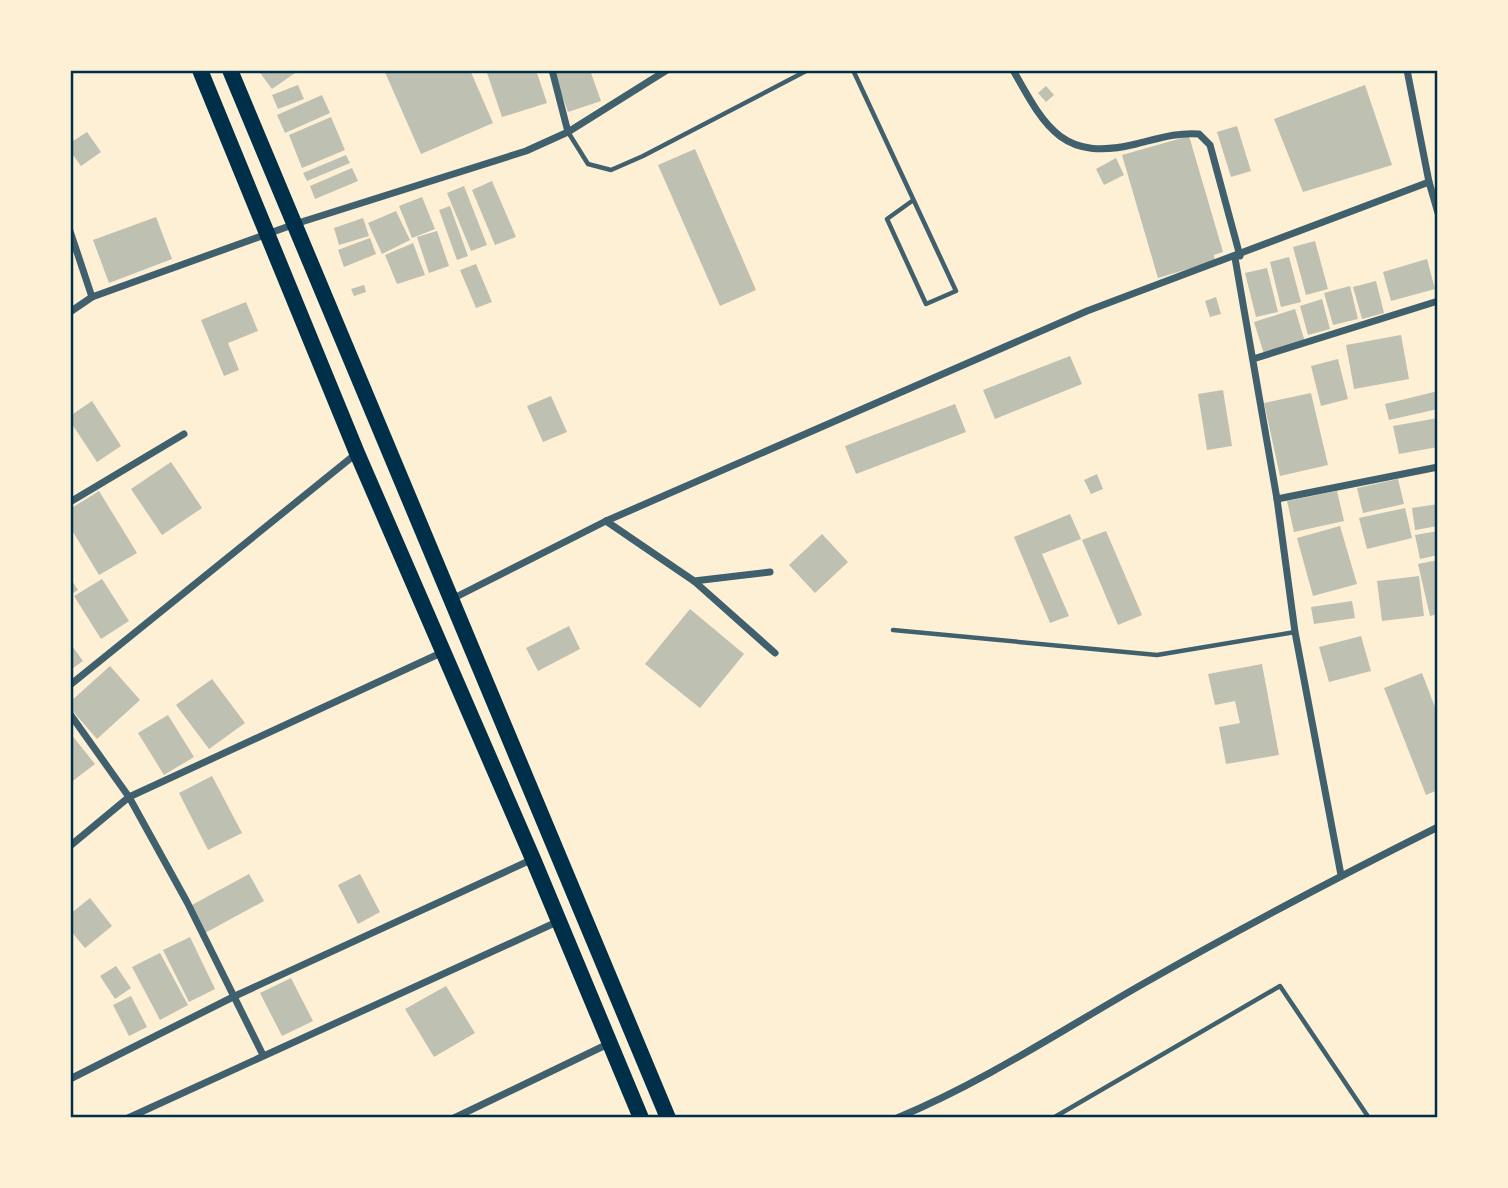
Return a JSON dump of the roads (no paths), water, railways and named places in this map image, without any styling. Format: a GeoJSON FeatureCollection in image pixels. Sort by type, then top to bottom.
{"type":"FeatureCollection","features":[{"type":"Feature","properties":{"kind":"highway"},"geometry":{"type":"LineString","coordinates":[[200,70],[357,453],[533,859],[641,1118]]}},
{"type":"Feature","properties":{"kind":"highway"},"geometry":{"type":"LineString","coordinates":[[230,70],[668,1118]]}},
{"type":"Feature","properties":{"kind":"street"},"geometry":{"type":"LineString","coordinates":[[552,70],[568,132]]}},
{"type":"Feature","properties":{"kind":"street"},"geometry":{"type":"LineString","coordinates":[[70,312],[92,297],[295,224],[526,151],[568,132],[667,70]]}},
{"type":"Feature","properties":{"kind":"street"},"geometry":{"type":"LineString","coordinates":[[1013,70],[1036,111],[1056,136],[1082,147],[1116,149],[1183,133],[1199,134],[1210,145],[1238,257],[1277,499],[1295,632],[1341,875]]}},
{"type":"Feature","properties":{"kind":"street"},"geometry":{"type":"LineString","coordinates":[[1407,70],[1429,182],[1438,213]]}},
{"type":"Feature","properties":{"kind":"street"},"geometry":{"type":"LineString","coordinates":[[452,600],[606,521],[1087,311],[1238,257],[1429,182]]}},
{"type":"Feature","properties":{"kind":"street"},"geometry":{"type":"LineString","coordinates":[[70,231],[92,297]]}},
{"type":"Feature","properties":{"kind":"street"},"geometry":{"type":"LineString","coordinates":[[1253,359],[1438,301]]}},
{"type":"Feature","properties":{"kind":"street"},"geometry":{"type":"LineString","coordinates":[[70,502],[184,434]]}},
{"type":"Feature","properties":{"kind":"street"},"geometry":{"type":"LineString","coordinates":[[70,685],[357,453]]}},
{"type":"Feature","properties":{"kind":"street"},"geometry":{"type":"LineString","coordinates":[[1277,499],[1438,467]]}},
{"type":"Feature","properties":{"kind":"street"},"geometry":{"type":"LineString","coordinates":[[606,521],[694,581],[775,653]]}},
{"type":"Feature","properties":{"kind":"street"},"geometry":{"type":"LineString","coordinates":[[694,581],[770,572]]}},
{"type":"Feature","properties":{"kind":"street"},"geometry":{"type":"LineString","coordinates":[[70,846],[129,797],[443,652]]}},
{"type":"Feature","properties":{"kind":"street"},"geometry":{"type":"LineString","coordinates":[[70,714],[129,797],[235,996],[263,1055]]}},
{"type":"Feature","properties":{"kind":"street"},"geometry":{"type":"LineString","coordinates":[[897,1118],[1017,1060],[1146,982],[1341,875],[1438,827]]}},
{"type":"Feature","properties":{"kind":"street"},"geometry":{"type":"LineString","coordinates":[[70,1079],[235,996],[533,859]]}},
{"type":"Feature","properties":{"kind":"street"},"geometry":{"type":"LineString","coordinates":[[128,1118],[559,921]]}},
{"type":"Feature","properties":{"kind":"street"},"geometry":{"type":"LineString","coordinates":[[454,1118],[610,1043]]}},
{"type":"Feature","properties":{"kind":"lane"},"geometry":{"type":"LineString","coordinates":[[568,132],[589,164],[611,170],[808,70]]}},
{"type":"Feature","properties":{"kind":"lane"},"geometry":{"type":"LineString","coordinates":[[853,70],[912,201],[956,290],[926,304],[887,219],[912,201]]}},
{"type":"Feature","properties":{"kind":"lane"},"geometry":{"type":"LineString","coordinates":[[893,630],[1157,655],[1295,632]]}},
{"type":"Feature","properties":{"kind":"lane"},"geometry":{"type":"LineString","coordinates":[[1053,1118],[1280,986],[1368,1118]]}}]}
